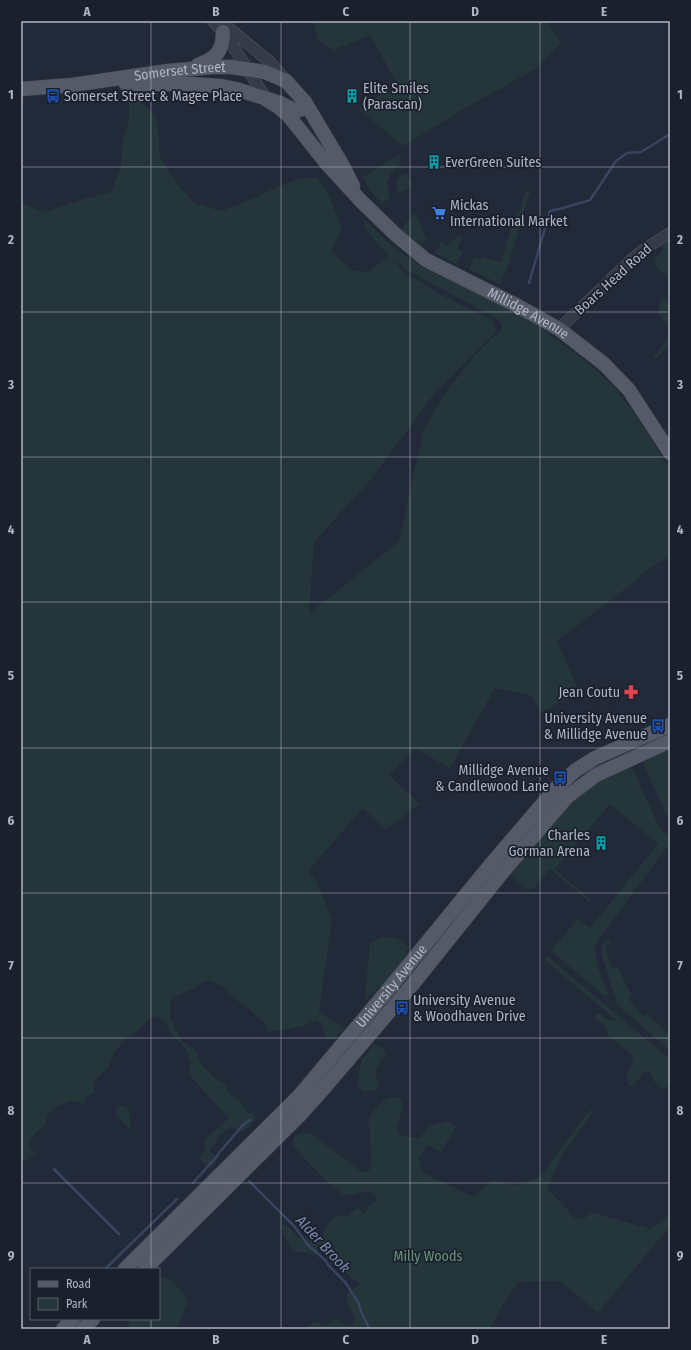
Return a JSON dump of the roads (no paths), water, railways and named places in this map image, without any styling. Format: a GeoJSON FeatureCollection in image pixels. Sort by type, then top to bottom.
{"type":"FeatureCollection","features":[{"type":"Feature","properties":{"kind":"main road"},"geometry":{"type":"LineString","coordinates":[[190,69],[208,62],[220,51],[223,44],[221,26]]}},
{"type":"Feature","properties":{"kind":"main road","name":"Somerset Street"},"geometry":{"type":"LineString","coordinates":[[21,89],[72,85],[213,67],[265,72],[286,81]]}},
{"type":"Feature","properties":{"kind":"main road","name":"Millidge Avenue"},"geometry":{"type":"LineString","coordinates":[[286,81],[305,102],[344,166],[361,201]]}},
{"type":"Feature","properties":{"kind":"main road","name":"Somerset Street"},"geometry":{"type":"LineString","coordinates":[[72,85],[207,85],[236,89],[267,100]]}},
{"type":"Feature","properties":{"kind":"main road"},"geometry":{"type":"LineString","coordinates":[[267,100],[280,103],[296,111],[302,109],[305,102]]}},
{"type":"Feature","properties":{"kind":"main road","name":"Millidge Avenue"},"geometry":{"type":"LineString","coordinates":[[267,100],[277,106],[288,116],[327,164],[361,201],[395,234],[426,260],[518,306],[558,329],[604,364],[623,382],[670,453]]}},
{"type":"Feature","properties":{"kind":"main road","name":"University Avenue"},"geometry":{"type":"LineString","coordinates":[[126,1268],[300,1096],[384,996],[492,863],[557,787],[576,770],[595,758],[670,725]]}},
{"type":"Feature","properties":{"kind":"main road","name":"University Avenue"},"geometry":{"type":"LineString","coordinates":[[146,1268],[299,1116],[326,1087],[501,874],[567,797],[596,775],[670,741]]}},
{"type":"Feature","properties":{"kind":"main road"},"geometry":{"type":"LineString","coordinates":[[63,1329],[72,1320]]}},
{"type":"Feature","properties":{"kind":"main road"},"geometry":{"type":"LineString","coordinates":[[83,1329],[92,1320]]}},
{"type":"Feature","properties":{"kind":"street","name":"Millidge Avenue"},"geometry":{"type":"LineString","coordinates":[[213,21],[270,62],[286,81]]}},
{"type":"Feature","properties":{"kind":"street","name":"Millidge Avenue"},"geometry":{"type":"LineString","coordinates":[[221,26],[246,69],[267,100]]}},
{"type":"Feature","properties":{"kind":"street","name":"Boars Head Road"},"geometry":{"type":"LineString","coordinates":[[558,329],[632,259],[651,244],[670,233]]}},
{"type":"Feature","properties":{"kind":"waterway"},"geometry":{"type":"LineString","coordinates":[[529,283],[550,211],[590,200],[616,161],[627,153],[641,152],[670,134]]}},
{"type":"Feature","properties":{"kind":"waterway"},"geometry":{"type":"LineString","coordinates":[[218,1154],[243,1125],[250,1120]]}},
{"type":"Feature","properties":{"kind":"waterway","name":"Alder Brook"},"geometry":{"type":"LineString","coordinates":[[193,1183],[218,1155]]}},
{"type":"Feature","properties":{"kind":"waterway"},"geometry":{"type":"LineString","coordinates":[[54,1169],[119,1234]]}},
{"type":"Feature","properties":{"kind":"waterway","name":"Alder Brook"},"geometry":{"type":"LineString","coordinates":[[249,1181],[294,1226],[308,1245],[326,1261],[328,1265],[345,1282],[358,1302],[362,1314],[370,1329]]}},
{"type":"Feature","properties":{"kind":"waterway","name":"Alder Brook"},"geometry":{"type":"LineString","coordinates":[[106,1268],[177,1199]]}},
{"type":"Feature","properties":{"kind":"place","name":"Somerset Street & Magee Place"},"geometry":{"type":"Point","coordinates":[53,96]}},
{"type":"Feature","properties":{"kind":"place","name":"Elite Smiles (Parascan)"},"geometry":{"type":"Point","coordinates":[352,96]}},
{"type":"Feature","properties":{"kind":"place","name":"EverGreen Suites"},"geometry":{"type":"Point","coordinates":[434,162]}},
{"type":"Feature","properties":{"kind":"place","name":"Mickas International Market"},"geometry":{"type":"Point","coordinates":[439,213]}},
{"type":"Feature","properties":{"kind":"place","name":"Jean Coutu"},"geometry":{"type":"Point","coordinates":[631,692]}},
{"type":"Feature","properties":{"kind":"place","name":"University Avenue & Millidge Avenue"},"geometry":{"type":"Point","coordinates":[658,726]}},
{"type":"Feature","properties":{"kind":"place","name":"Millidge Avenue & Candlewood Lane"},"geometry":{"type":"Point","coordinates":[560,778]}},
{"type":"Feature","properties":{"kind":"place","name":"Charles Gorman Arena"},"geometry":{"type":"Point","coordinates":[601,843]}},
{"type":"Feature","properties":{"kind":"place","name":"University Avenue & Woodhaven Drive"},"geometry":{"type":"Point","coordinates":[402,1008]}},
{"type":"Feature","properties":{"kind":"park label","name":"Milly Woods"},"geometry":{"type":"Point","coordinates":[428,1256]}}]}
